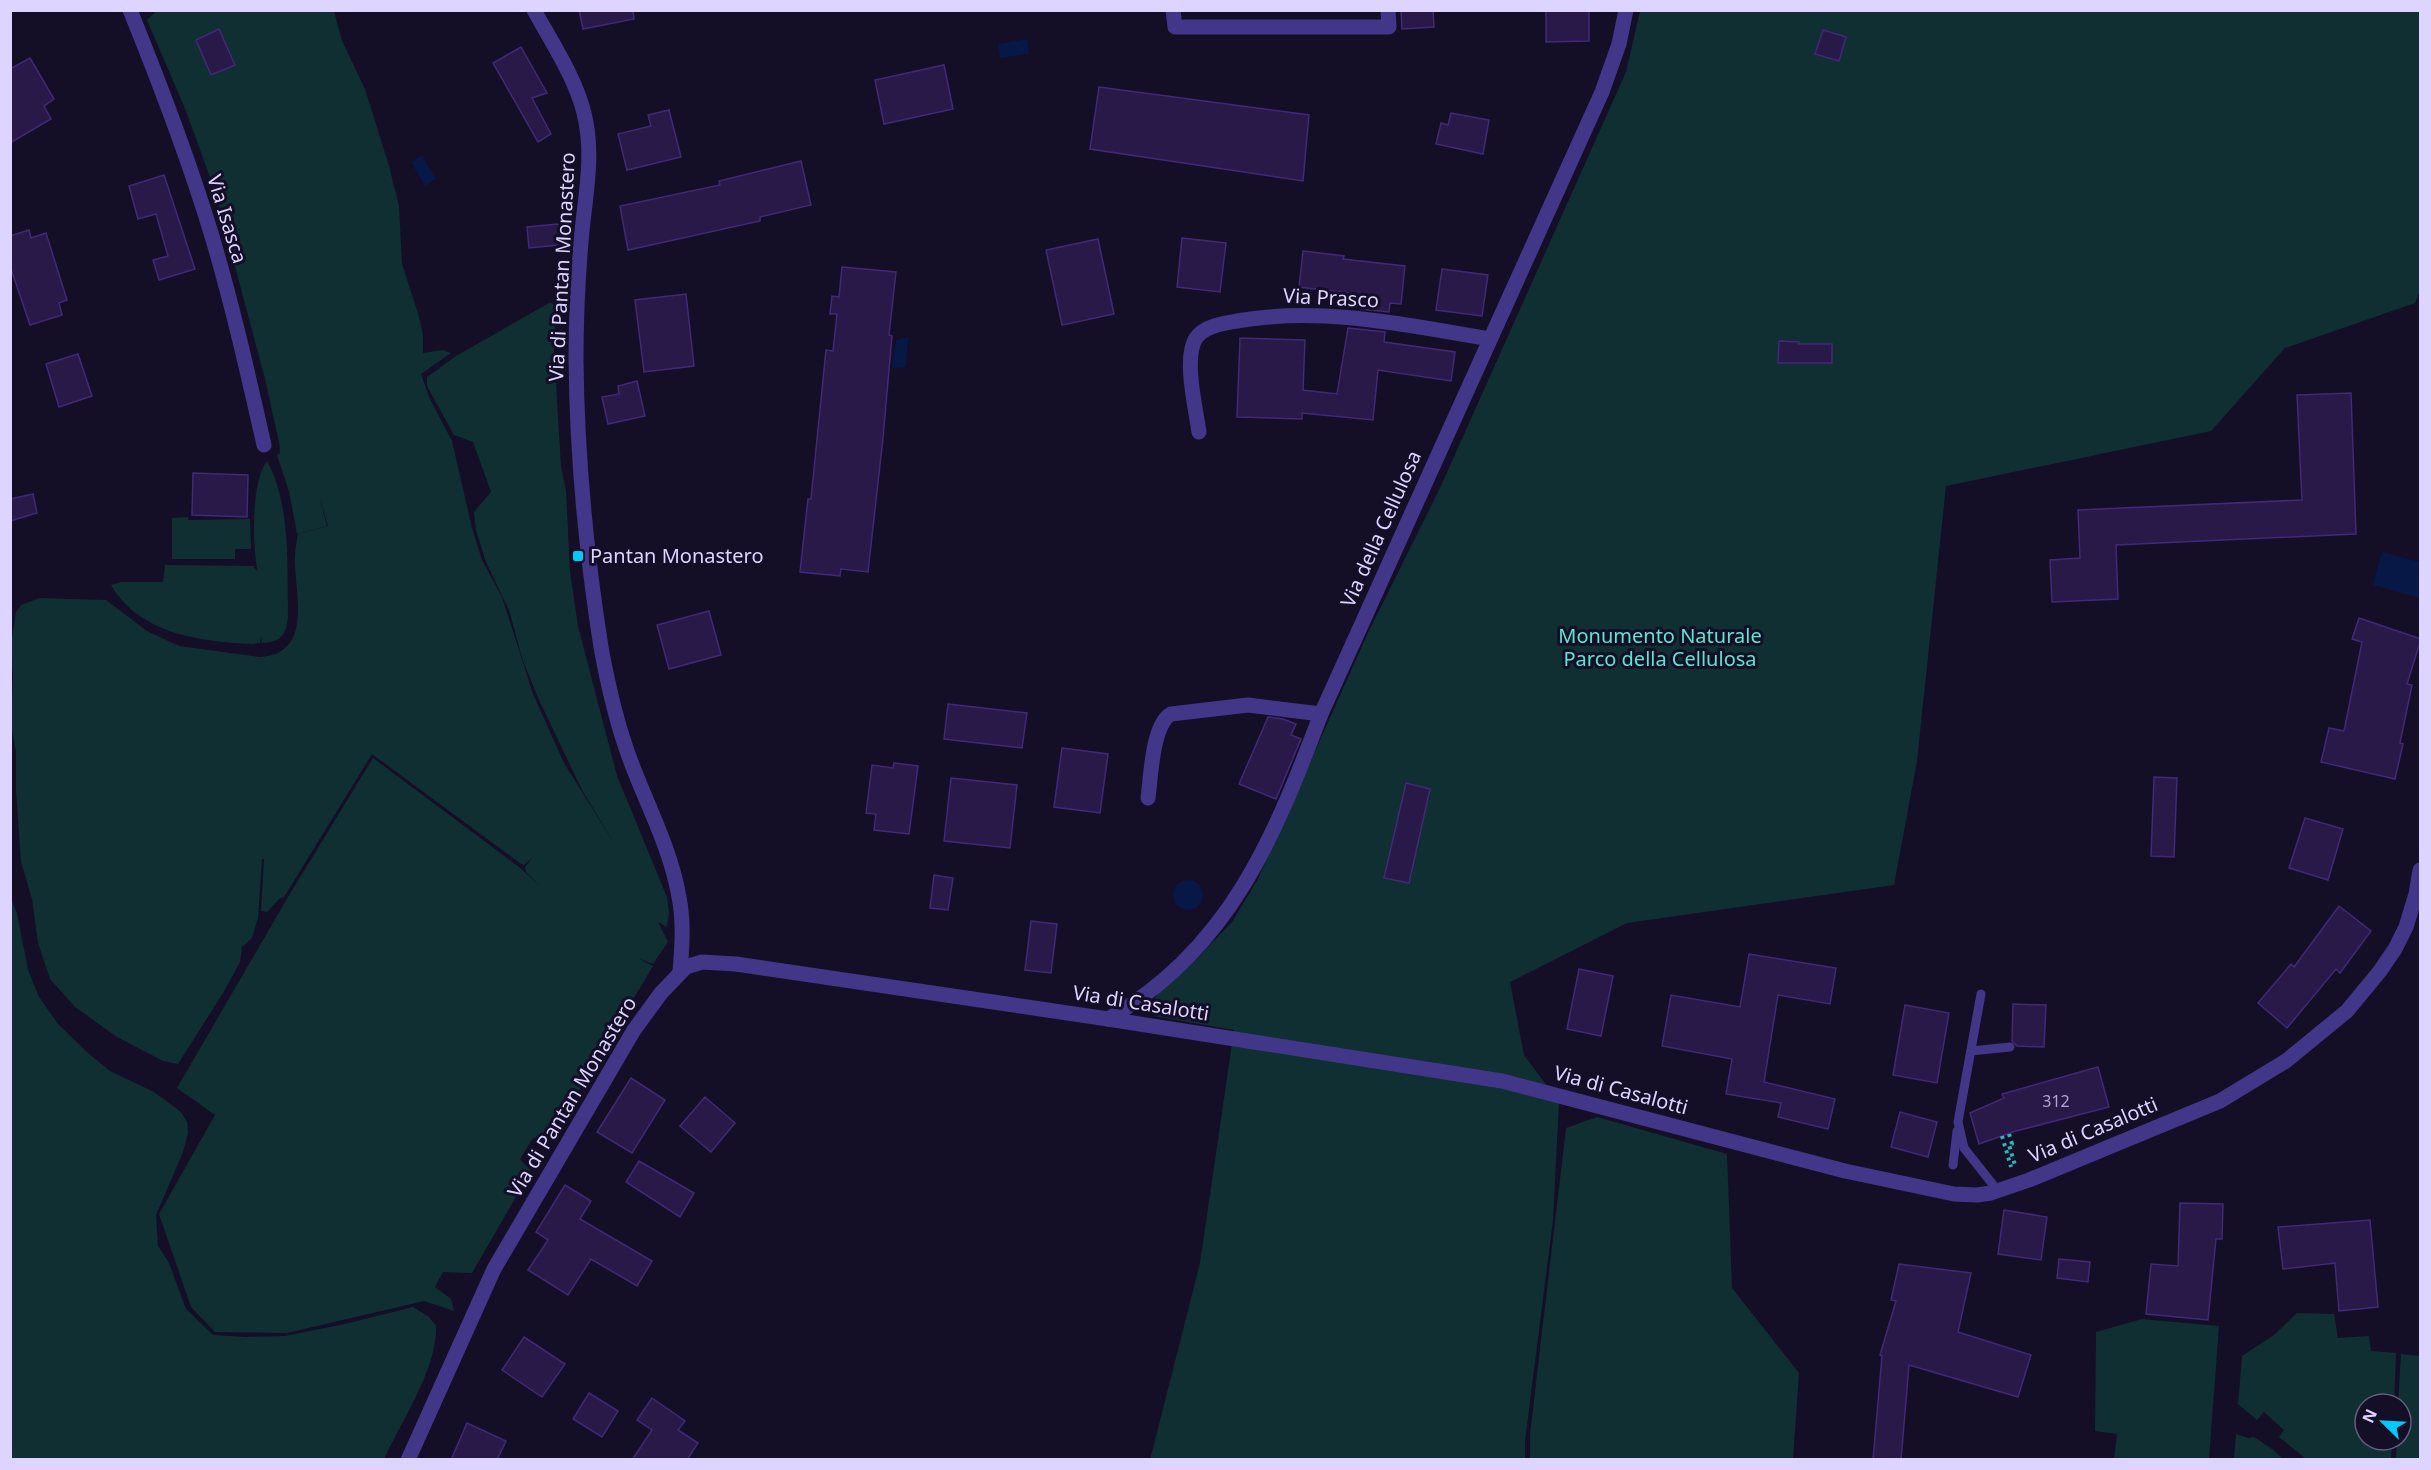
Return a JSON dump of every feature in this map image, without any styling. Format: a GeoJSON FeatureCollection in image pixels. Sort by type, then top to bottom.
{"type":"FeatureCollection","features":[{"type":"Feature","properties":{"kind":"street","name":"Via Isasca"},"geometry":{"type":"LineString","coordinates":[[130,10],[175,121],[211,233],[239,334],[264,445]]}},
{"type":"Feature","properties":{"kind":"street","name":"Via di Pantan Monastero"},"geometry":{"type":"LineString","coordinates":[[408,1460],[494,1269],[624,1044],[648,1010],[680,972],[683,927],[677,884],[664,842],[618,724],[604,662],[588,557],[582,489],[576,362],[578,286],[588,172],[586,124],[573,83],[534,10]]}},
{"type":"Feature","properties":{"kind":"street"},"geometry":{"type":"LineString","coordinates":[[1173,10],[1175,27],[1389,27],[1388,10]]}},
{"type":"Feature","properties":{"kind":"street","name":"Via della Cellulosa"},"geometry":{"type":"LineString","coordinates":[[1108,1019],[1158,986],[1198,947],[1230,907],[1258,861],[1288,801],[1321,714],[1602,92],[1619,44],[1626,10]]}},
{"type":"Feature","properties":{"kind":"street","name":"Via Prasco"},"geometry":{"type":"LineString","coordinates":[[1199,432],[1190,355],[1198,336],[1210,328],[1269,316],[1322,314],[1356,317],[1490,339]]}},
{"type":"Feature","properties":{"kind":"street"},"geometry":{"type":"LineString","coordinates":[[1148,798],[1158,732],[1165,718],[1171,714],[1248,705],[1321,714]]}},
{"type":"Feature","properties":{"kind":"street","name":"Via di Casalotti"},"geometry":{"type":"LineString","coordinates":[[680,972],[698,962],[736,964],[1502,1081],[1845,1171],[1954,1194],[1977,1195],[1998,1191],[2220,1101],[2257,1081],[2294,1056],[2356,1002],[2391,956],[2412,910],[2421,870]]}},
{"type":"Feature","properties":{"kind":"lane"},"geometry":{"type":"LineString","coordinates":[[1953,1165],[1958,1122],[1981,994]]}},
{"type":"Feature","properties":{"kind":"lane"},"geometry":{"type":"LineString","coordinates":[[1971,1051],[2010,1047]]}},
{"type":"Feature","properties":{"kind":"lane"},"geometry":{"type":"LineString","coordinates":[[1958,1122],[1964,1148],[1998,1191]]}},
{"type":"Feature","properties":{"kind":"path"},"geometry":{"type":"LineString","coordinates":[[2002,1136],[2013,1166],[2009,1134]]}},
{"type":"Feature","properties":{"kind":"green space"},"geometry":{"type":"Polygon","coordinates":[[[317,10],[318,12],[334,11],[342,41],[365,89],[389,166],[399,206],[402,264],[418,313],[423,335],[423,353],[443,350],[451,353],[421,374],[429,397],[452,441],[472,528],[482,560],[502,597],[533,694],[564,763],[617,848],[582,790],[539,700],[523,661],[509,610],[486,562],[476,530],[474,512],[491,492],[473,442],[454,435],[427,386],[427,377],[456,356],[549,303],[556,304],[554,350],[561,467],[566,491],[570,572],[578,626],[617,776],[667,897],[669,913],[667,927],[658,922],[668,942],[653,964],[638,958],[653,966],[548,1142],[533,1138],[520,1159],[531,1171],[472,1273],[443,1272],[435,1287],[451,1299],[454,1311],[424,1301],[287,1333],[215,1332],[191,1307],[159,1214],[215,1115],[177,1088],[288,897],[373,758],[519,867],[540,886],[526,872],[525,867],[533,857],[524,865],[520,863],[372,754],[284,897],[279,899],[267,912],[261,911],[264,859],[262,859],[258,918],[252,938],[242,947],[240,962],[178,1064],[163,1061],[117,1037],[75,1007],[50,979],[38,943],[32,899],[21,862],[16,752],[11,724],[13,676],[11,644],[16,612],[21,605],[39,598],[106,600],[147,631],[179,646],[259,657],[275,654],[286,647],[293,637],[297,624],[295,559],[298,534],[328,526],[319,495],[327,526],[297,534],[289,491],[277,455],[280,453],[279,442],[265,379],[215,191],[186,111],[147,20],[156,11],[317,10]]]}},
{"type":"Feature","properties":{"kind":"green space","name":"Monumento Naturale Parco della Cellulosa"},"geometry":{"type":"Polygon","coordinates":[[[1640,11],[2420,11],[2420,291],[2415,303],[2285,348],[2211,431],[1946,486],[1917,761],[1894,885],[1627,923],[1510,982],[1524,1055],[1559,1102],[1553,1220],[1525,1441],[1525,1459],[1150,1460],[1200,1263],[1234,1030],[1154,1016],[1154,1000],[1162,987],[1191,965],[1232,922],[1258,879],[1367,635],[1440,488],[1626,72],[1640,11]]]}},
{"type":"Feature","properties":{"kind":"green space"},"geometry":{"type":"Polygon","coordinates":[[[267,461],[280,496],[286,535],[288,614],[285,631],[279,638],[262,643],[261,635],[260,643],[253,644],[193,637],[155,625],[138,615],[123,602],[111,585],[121,582],[163,582],[165,565],[253,566],[258,572],[254,515],[258,483],[267,461]]]}},
{"type":"Feature","properties":{"kind":"green space"},"geometry":{"type":"Polygon","coordinates":[[[188,517],[188,520],[250,519],[251,549],[235,549],[235,559],[172,559],[172,518],[188,517]]]}},
{"type":"Feature","properties":{"kind":"green space"},"geometry":{"type":"Polygon","coordinates":[[[11,899],[17,913],[28,970],[39,997],[58,1024],[110,1071],[154,1092],[181,1112],[187,1122],[188,1133],[183,1152],[156,1215],[158,1246],[169,1263],[186,1309],[213,1335],[285,1336],[413,1307],[429,1317],[436,1326],[435,1342],[425,1376],[384,1459],[11,1459],[11,899]]]}},
{"type":"Feature","properties":{"kind":"green space"},"geometry":{"type":"Polygon","coordinates":[[[1597,1117],[1727,1154],[1732,1288],[1799,1373],[1793,1459],[1530,1459],[1530,1434],[1566,1128],[1597,1117]]]}},
{"type":"Feature","properties":{"kind":"green space"},"geometry":{"type":"Polygon","coordinates":[[[2297,1313],[2334,1314],[2338,1338],[2369,1336],[2371,1351],[2396,1353],[2394,1392],[2353,1392],[2353,1452],[2391,1452],[2391,1459],[2306,1459],[2279,1437],[2284,1430],[2264,1412],[2257,1420],[2238,1404],[2242,1356],[2274,1335],[2297,1313]]]}},
{"type":"Feature","properties":{"kind":"green space"},"geometry":{"type":"Polygon","coordinates":[[[2142,1319],[2219,1326],[2209,1459],[2114,1459],[2117,1434],[2095,1431],[2096,1332],[2142,1319]]]}},
{"type":"Feature","properties":{"kind":"green space"},"geometry":{"type":"Polygon","coordinates":[[[2401,1354],[2420,1356],[2420,1459],[2396,1459],[2396,1452],[2413,1452],[2413,1392],[2399,1392],[2401,1354]]]}},
{"type":"Feature","properties":{"kind":"green space"},"geometry":{"type":"Polygon","coordinates":[[[2236,1434],[2248,1438],[2254,1437],[2283,1459],[2234,1459],[2236,1434]]]}},
{"type":"Feature","properties":{"kind":"water"},"geometry":{"type":"Polygon","coordinates":[[[1027,39],[1029,54],[1000,58],[998,44],[1027,39]]]}},
{"type":"Feature","properties":{"kind":"water"},"geometry":{"type":"Polygon","coordinates":[[[422,155],[436,179],[425,186],[411,162],[422,155]]]}},
{"type":"Feature","properties":{"kind":"water"},"geometry":{"type":"Polygon","coordinates":[[[908,337],[906,367],[894,368],[892,367],[896,340],[908,337]]]}},
{"type":"Feature","properties":{"kind":"water"},"geometry":{"type":"Polygon","coordinates":[[[2382,552],[2420,562],[2420,598],[2373,585],[2382,552]]]}},
{"type":"Feature","properties":{"kind":"water"},"geometry":{"type":"Polygon","coordinates":[[[1188,880],[1194,881],[1202,889],[1202,901],[1194,909],[1188,910],[1182,909],[1174,901],[1173,895],[1174,889],[1182,881],[1188,880]]]}},
{"type":"Feature","properties":{"kind":"building"},"geometry":{"type":"Polygon","coordinates":[[[579,10],[633,10],[634,19],[583,29],[579,10]]]}},
{"type":"Feature","properties":{"kind":"building"},"geometry":{"type":"Polygon","coordinates":[[[1401,10],[1433,10],[1434,27],[1402,29],[1401,10]]]}},
{"type":"Feature","properties":{"kind":"building"},"geometry":{"type":"Polygon","coordinates":[[[1546,10],[1589,10],[1589,41],[1546,42],[1546,10]]]}},
{"type":"Feature","properties":{"kind":"building"},"geometry":{"type":"Polygon","coordinates":[[[219,29],[235,65],[211,75],[196,40],[219,29]]]}},
{"type":"Feature","properties":{"kind":"building"},"geometry":{"type":"Polygon","coordinates":[[[1823,30],[1846,37],[1839,61],[1815,54],[1823,30]]]}},
{"type":"Feature","properties":{"kind":"building"},"geometry":{"type":"Polygon","coordinates":[[[521,47],[547,93],[532,98],[551,134],[538,142],[493,63],[521,47]]]}},
{"type":"Feature","properties":{"kind":"building"},"geometry":{"type":"Polygon","coordinates":[[[30,58],[54,99],[44,106],[51,119],[10,143],[10,69],[30,58]]]}},
{"type":"Feature","properties":{"kind":"building"},"geometry":{"type":"Polygon","coordinates":[[[944,65],[953,109],[884,124],[875,80],[944,65]]]}},
{"type":"Feature","properties":{"kind":"building"},"geometry":{"type":"Polygon","coordinates":[[[1099,87],[1309,115],[1303,181],[1090,149],[1099,87]]]}},
{"type":"Feature","properties":{"kind":"building"},"geometry":{"type":"Polygon","coordinates":[[[669,110],[681,157],[627,170],[618,134],[651,126],[648,115],[669,110]]]}},
{"type":"Feature","properties":{"kind":"building"},"geometry":{"type":"Polygon","coordinates":[[[1451,113],[1489,120],[1483,154],[1436,144],[1441,123],[1448,125],[1451,113]]]}},
{"type":"Feature","properties":{"kind":"building"},"geometry":{"type":"Polygon","coordinates":[[[801,161],[811,205],[760,217],[760,221],[628,250],[620,206],[720,185],[719,181],[801,161]]]}},
{"type":"Feature","properties":{"kind":"building"},"geometry":{"type":"Polygon","coordinates":[[[164,175],[195,269],[159,280],[153,260],[168,256],[156,214],[138,219],[129,186],[164,175]]]}},
{"type":"Feature","properties":{"kind":"building"},"geometry":{"type":"Polygon","coordinates":[[[568,223],[570,244],[529,248],[527,227],[568,223]]]}},
{"type":"Feature","properties":{"kind":"building"},"geometry":{"type":"Polygon","coordinates":[[[29,230],[31,238],[46,233],[67,300],[59,303],[62,315],[30,325],[10,266],[10,236],[29,230]]]}},
{"type":"Feature","properties":{"kind":"building"},"geometry":{"type":"Polygon","coordinates":[[[1182,238],[1226,243],[1220,292],[1177,287],[1182,238]]]}},
{"type":"Feature","properties":{"kind":"building"},"geometry":{"type":"Polygon","coordinates":[[[1098,239],[1114,314],[1062,325],[1046,250],[1098,239]]]}},
{"type":"Feature","properties":{"kind":"building"},"geometry":{"type":"Polygon","coordinates":[[[1303,251],[1344,256],[1343,259],[1405,266],[1401,304],[1390,303],[1389,312],[1361,309],[1363,295],[1299,287],[1303,251]]]}},
{"type":"Feature","properties":{"kind":"building"},"geometry":{"type":"Polygon","coordinates":[[[842,267],[896,272],[889,335],[892,336],[883,438],[868,572],[841,569],[840,576],[800,572],[808,499],[811,499],[826,350],[833,351],[837,314],[830,314],[832,296],[839,297],[842,267]]]}},
{"type":"Feature","properties":{"kind":"building"},"geometry":{"type":"Polygon","coordinates":[[[1442,269],[1488,275],[1482,316],[1436,310],[1442,269]]]}},
{"type":"Feature","properties":{"kind":"building"},"geometry":{"type":"Polygon","coordinates":[[[686,294],[694,366],[644,372],[635,300],[686,294]]]}},
{"type":"Feature","properties":{"kind":"building"},"geometry":{"type":"Polygon","coordinates":[[[1348,328],[1385,332],[1384,342],[1455,352],[1451,381],[1378,370],[1373,420],[1302,413],[1302,419],[1237,417],[1240,338],[1305,340],[1303,390],[1337,394],[1348,328]]]}},
{"type":"Feature","properties":{"kind":"building"},"geometry":{"type":"Polygon","coordinates":[[[1779,341],[1799,342],[1799,344],[1832,344],[1832,363],[1778,363],[1779,341]]]}},
{"type":"Feature","properties":{"kind":"building"},"geometry":{"type":"Polygon","coordinates":[[[78,354],[92,396],[59,407],[46,364],[78,354]]]}},
{"type":"Feature","properties":{"kind":"building"},"geometry":{"type":"Polygon","coordinates":[[[637,381],[645,416],[608,424],[602,397],[619,394],[618,386],[637,381]]]}},
{"type":"Feature","properties":{"kind":"building"},"geometry":{"type":"Polygon","coordinates":[[[2351,393],[2356,534],[2116,545],[2118,599],[2052,602],[2050,560],[2080,558],[2078,510],[2302,500],[2297,395],[2351,393]]]}},
{"type":"Feature","properties":{"kind":"building"},"geometry":{"type":"Polygon","coordinates":[[[193,473],[248,475],[247,517],[192,515],[193,473]]]}},
{"type":"Feature","properties":{"kind":"building"},"geometry":{"type":"Polygon","coordinates":[[[33,494],[37,513],[10,521],[10,499],[33,494]]]}},
{"type":"Feature","properties":{"kind":"building"},"geometry":{"type":"Polygon","coordinates":[[[709,611],[721,655],[669,669],[657,625],[709,611]]]}},
{"type":"Feature","properties":{"kind":"building"},"geometry":{"type":"Polygon","coordinates":[[[2359,618],[2421,639],[2407,684],[2412,685],[2395,779],[2321,762],[2329,728],[2344,731],[2362,642],[2352,639],[2359,618]]]}},
{"type":"Feature","properties":{"kind":"building"},"geometry":{"type":"Polygon","coordinates":[[[948,704],[1027,713],[1022,748],[944,739],[948,704]]]}},
{"type":"Feature","properties":{"kind":"building"},"geometry":{"type":"Polygon","coordinates":[[[1268,717],[1296,724],[1291,735],[1301,739],[1276,799],[1239,784],[1268,717]]]}},
{"type":"Feature","properties":{"kind":"building"},"geometry":{"type":"Polygon","coordinates":[[[1062,748],[1108,754],[1100,813],[1054,807],[1062,748]]]}},
{"type":"Feature","properties":{"kind":"building"},"geometry":{"type":"Polygon","coordinates":[[[894,763],[918,766],[909,834],[874,830],[876,814],[866,813],[872,765],[893,768],[894,763]]]}},
{"type":"Feature","properties":{"kind":"building"},"geometry":{"type":"Polygon","coordinates":[[[2154,777],[2177,778],[2174,857],[2151,856],[2154,777]]]}},
{"type":"Feature","properties":{"kind":"building"},"geometry":{"type":"Polygon","coordinates":[[[951,778],[1017,785],[1010,848],[944,841],[951,778]]]}},
{"type":"Feature","properties":{"kind":"building"},"geometry":{"type":"Polygon","coordinates":[[[1406,783],[1430,789],[1409,883],[1384,878],[1406,783]]]}},
{"type":"Feature","properties":{"kind":"building"},"geometry":{"type":"Polygon","coordinates":[[[2305,818],[2343,829],[2328,880],[2289,868],[2305,818]]]}},
{"type":"Feature","properties":{"kind":"building"},"geometry":{"type":"Polygon","coordinates":[[[934,875],[953,878],[948,910],[930,908],[934,875]]]}},
{"type":"Feature","properties":{"kind":"building"},"geometry":{"type":"Polygon","coordinates":[[[2339,906],[2371,931],[2340,973],[2336,969],[2287,1028],[2258,1003],[2291,964],[2294,967],[2339,906]]]}},
{"type":"Feature","properties":{"kind":"building"},"geometry":{"type":"Polygon","coordinates":[[[1031,921],[1057,924],[1051,973],[1025,970],[1031,921]]]}},
{"type":"Feature","properties":{"kind":"building"},"geometry":{"type":"Polygon","coordinates":[[[1749,954],[1836,968],[1830,1004],[1778,995],[1764,1082],[1835,1099],[1828,1129],[1778,1117],[1781,1103],[1726,1094],[1732,1059],[1662,1046],[1671,995],[1740,1007],[1749,954]]]}},
{"type":"Feature","properties":{"kind":"building"},"geometry":{"type":"Polygon","coordinates":[[[1579,969],[1613,976],[1601,1036],[1567,1029],[1579,969]]]}},
{"type":"Feature","properties":{"kind":"building"},"geometry":{"type":"Polygon","coordinates":[[[2013,1004],[2046,1005],[2044,1047],[2017,1046],[2012,1041],[2013,1004]]]}},
{"type":"Feature","properties":{"kind":"building"},"geometry":{"type":"Polygon","coordinates":[[[1905,1005],[1949,1013],[1937,1083],[1893,1075],[1905,1005]]]}},
{"type":"Feature","properties":{"kind":"building"},"geometry":{"type":"Polygon","coordinates":[[[2098,1067],[2109,1107],[2016,1131],[1979,1144],[1970,1113],[2004,1098],[2002,1094],[2098,1067]]]}},
{"type":"Feature","properties":{"kind":"building"},"geometry":{"type":"Polygon","coordinates":[[[631,1078],[665,1100],[632,1153],[597,1132],[631,1078]]]}},
{"type":"Feature","properties":{"kind":"building"},"geometry":{"type":"Polygon","coordinates":[[[705,1097],[735,1123],[711,1152],[680,1126],[705,1097]]]}},
{"type":"Feature","properties":{"kind":"building"},"geometry":{"type":"Polygon","coordinates":[[[1900,1112],[1937,1122],[1928,1157],[1891,1147],[1900,1112]]]}},
{"type":"Feature","properties":{"kind":"building"},"geometry":{"type":"Polygon","coordinates":[[[639,1161],[694,1193],[680,1217],[626,1182],[639,1161]]]}},
{"type":"Feature","properties":{"kind":"building"},"geometry":{"type":"Polygon","coordinates":[[[565,1185],[591,1201],[580,1219],[652,1261],[637,1286],[591,1259],[568,1295],[528,1270],[548,1240],[536,1232],[565,1185]]]}},
{"type":"Feature","properties":{"kind":"building"},"geometry":{"type":"Polygon","coordinates":[[[2180,1203],[2223,1204],[2222,1239],[2216,1239],[2208,1320],[2146,1314],[2151,1264],[2178,1266],[2180,1203]]]}},
{"type":"Feature","properties":{"kind":"building"},"geometry":{"type":"Polygon","coordinates":[[[2004,1210],[2047,1217],[2041,1260],[1998,1254],[2004,1210]]]}},
{"type":"Feature","properties":{"kind":"building"},"geometry":{"type":"Polygon","coordinates":[[[2370,1220],[2378,1307],[2339,1311],[2335,1263],[2283,1269],[2278,1227],[2370,1220]]]}},
{"type":"Feature","properties":{"kind":"building"},"geometry":{"type":"Polygon","coordinates":[[[2059,1259],[2090,1262],[2088,1282],[2057,1278],[2059,1259]]]}},
{"type":"Feature","properties":{"kind":"building"},"geometry":{"type":"Polygon","coordinates":[[[1899,1264],[1971,1273],[1958,1332],[2031,1355],[2018,1397],[1909,1365],[1901,1460],[1873,1460],[1882,1356],[1880,1355],[1896,1301],[1891,1300],[1899,1264]]]}},
{"type":"Feature","properties":{"kind":"building"},"geometry":{"type":"Polygon","coordinates":[[[524,1337],[565,1364],[542,1397],[502,1370],[524,1337]]]}},
{"type":"Feature","properties":{"kind":"building"},"geometry":{"type":"Polygon","coordinates":[[[589,1393],[618,1411],[602,1437],[573,1419],[589,1393]]]}},
{"type":"Feature","properties":{"kind":"building"},"geometry":{"type":"Polygon","coordinates":[[[652,1398],[685,1421],[678,1430],[698,1443],[687,1460],[632,1460],[652,1430],[637,1420],[652,1398]]]}},
{"type":"Feature","properties":{"kind":"building"},"geometry":{"type":"Polygon","coordinates":[[[467,1423],[506,1441],[497,1460],[451,1460],[467,1423]]]}},
{"type":"Feature","properties":{"kind":"place","name":"Pantan Monastero"},"geometry":{"type":"Point","coordinates":[578,556]}}]}
